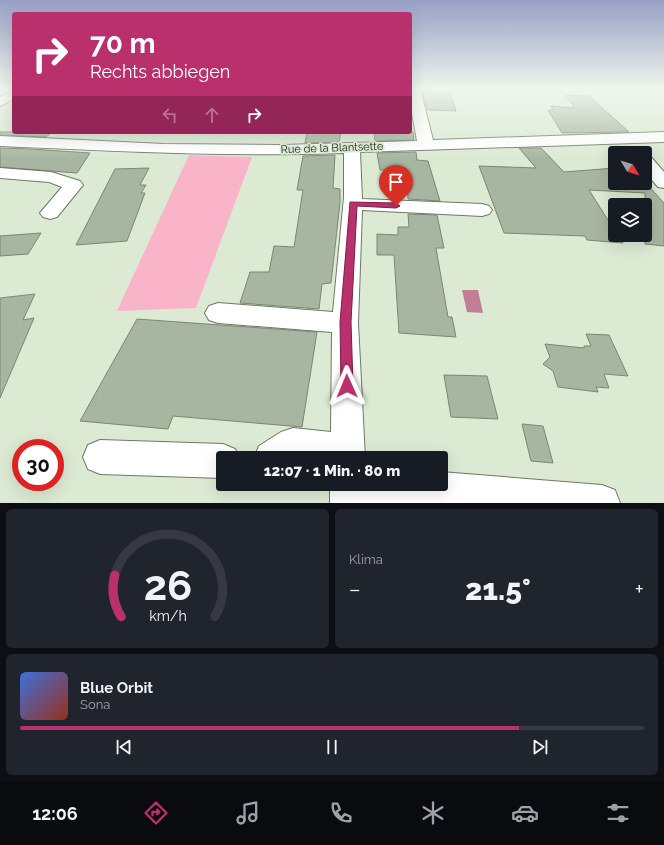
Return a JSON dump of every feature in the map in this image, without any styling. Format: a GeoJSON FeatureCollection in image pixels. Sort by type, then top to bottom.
{"type":"FeatureCollection","features":[{"type":"Feature","properties":{"kind":"street"},"geometry":{"type":"LineString","coordinates":[[419,112],[426,145]]}},
{"type":"Feature","properties":{"kind":"street"},"geometry":{"type":"LineString","coordinates":[[109,147],[120,134]]}},
{"type":"Feature","properties":{"kind":"street","name":"Rue de la Blantsette"},"geometry":{"type":"LineString","coordinates":[[0,141],[109,147],[242,150],[352,149],[426,145],[627,140],[664,137]]}},
{"type":"Feature","properties":{"kind":"street"},"geometry":{"type":"LineString","coordinates":[[627,140],[632,146]]}},
{"type":"Feature","properties":{"kind":"street"},"geometry":{"type":"LineString","coordinates":[[348,451],[346,322],[353,204],[352,149]]}},
{"type":"Feature","properties":{"kind":"street"},"geometry":{"type":"LineString","coordinates":[[652,169],[664,184]]}},
{"type":"Feature","properties":{"kind":"street"},"geometry":{"type":"LineString","coordinates":[[0,173],[51,177],[74,185],[50,213]]}},
{"type":"Feature","properties":{"kind":"street"},"geometry":{"type":"LineString","coordinates":[[353,204],[482,210]]}},
{"type":"Feature","properties":{"kind":"street"},"geometry":{"type":"LineString","coordinates":[[218,313],[346,322]]}},
{"type":"Feature","properties":{"kind":"street"},"geometry":{"type":"LineString","coordinates":[[282,451],[293,444],[312,451]]}},
{"type":"Feature","properties":{"kind":"street"},"geometry":{"type":"LineString","coordinates":[[100,457],[216,461]]}},
{"type":"Feature","properties":{"kind":"street"},"geometry":{"type":"LineString","coordinates":[[348,491],[348,503]]}},
{"type":"Feature","properties":{"kind":"street"},"geometry":{"type":"LineString","coordinates":[[448,491],[602,503]]}},
{"type":"Feature","properties":{"kind":"shaded area"},"geometry":{"type":"Polygon","coordinates":[[[189,155],[252,157],[196,308],[117,311],[189,155]]]}},
{"type":"Feature","properties":{"kind":"shaded area"},"geometry":{"type":"Polygon","coordinates":[[[462,290],[478,290],[483,313],[467,312],[462,290]]]}},
{"type":"Feature","properties":{"kind":"building"},"geometry":{"type":"Polygon","coordinates":[[[550,112],[607,112],[629,132],[562,133],[550,112]]]}},
{"type":"Feature","properties":{"kind":"building"},"geometry":{"type":"Polygon","coordinates":[[[0,132],[12,132],[12,134],[50,134],[46,137],[0,135],[0,132]]]}},
{"type":"Feature","properties":{"kind":"building"},"geometry":{"type":"Polygon","coordinates":[[[413,132],[414,140],[375,141],[374,134],[412,134],[413,132]]]}},
{"type":"Feature","properties":{"kind":"building"},"geometry":{"type":"Polygon","coordinates":[[[307,134],[341,134],[339,142],[305,143],[307,134]]]}},
{"type":"Feature","properties":{"kind":"building"},"geometry":{"type":"Polygon","coordinates":[[[0,148],[90,153],[77,173],[0,167],[0,148]]]}},
{"type":"Feature","properties":{"kind":"building"},"geometry":{"type":"Polygon","coordinates":[[[519,148],[541,148],[564,172],[608,169],[608,190],[652,190],[664,203],[664,246],[645,244],[645,242],[652,242],[652,198],[645,198],[645,193],[589,190],[608,220],[608,242],[587,240],[585,236],[504,233],[479,166],[536,168],[519,148]]]}},
{"type":"Feature","properties":{"kind":"building"},"geometry":{"type":"Polygon","coordinates":[[[416,152],[417,160],[428,161],[440,201],[408,199],[407,174],[386,173],[386,170],[380,170],[377,153],[416,152]]]}},
{"type":"Feature","properties":{"kind":"building"},"geometry":{"type":"Polygon","coordinates":[[[335,155],[333,188],[340,189],[340,203],[331,283],[322,284],[319,309],[240,303],[250,272],[269,272],[274,246],[294,247],[303,190],[297,190],[303,156],[335,155]]]}},
{"type":"Feature","properties":{"kind":"building"},"geometry":{"type":"Polygon","coordinates":[[[149,168],[140,185],[146,185],[141,193],[145,193],[127,241],[76,245],[115,169],[149,168]]]}},
{"type":"Feature","properties":{"kind":"building"},"geometry":{"type":"Polygon","coordinates":[[[408,214],[437,215],[444,248],[436,248],[448,317],[452,317],[456,337],[399,333],[394,255],[377,255],[377,234],[398,235],[398,227],[409,227],[408,214]]]}},
{"type":"Feature","properties":{"kind":"building"},"geometry":{"type":"Polygon","coordinates":[[[41,233],[28,254],[0,256],[0,236],[41,233]]]}},
{"type":"Feature","properties":{"kind":"building"},"geometry":{"type":"Polygon","coordinates":[[[35,294],[23,320],[34,318],[0,398],[0,298],[35,294]]]}},
{"type":"Feature","properties":{"kind":"building"},"geometry":{"type":"Polygon","coordinates":[[[137,319],[317,332],[302,427],[173,416],[168,429],[80,421],[137,319]]]}},
{"type":"Feature","properties":{"kind":"building"},"geometry":{"type":"Polygon","coordinates":[[[586,334],[609,335],[628,376],[604,374],[609,388],[596,387],[598,392],[558,387],[553,371],[543,364],[550,357],[545,344],[584,348],[584,346],[591,346],[586,334]]]}},
{"type":"Feature","properties":{"kind":"building"},"geometry":{"type":"Polygon","coordinates":[[[444,375],[487,376],[498,419],[451,417],[444,375]]]}},
{"type":"Feature","properties":{"kind":"building"},"geometry":{"type":"Polygon","coordinates":[[[522,424],[543,426],[553,463],[531,461],[522,424]]]}},
{"type":"Feature","properties":{"kind":"route"},"geometry":{"type":"LineString","coordinates":[[347,386],[346,322],[353,204],[396,206]]}}]}
